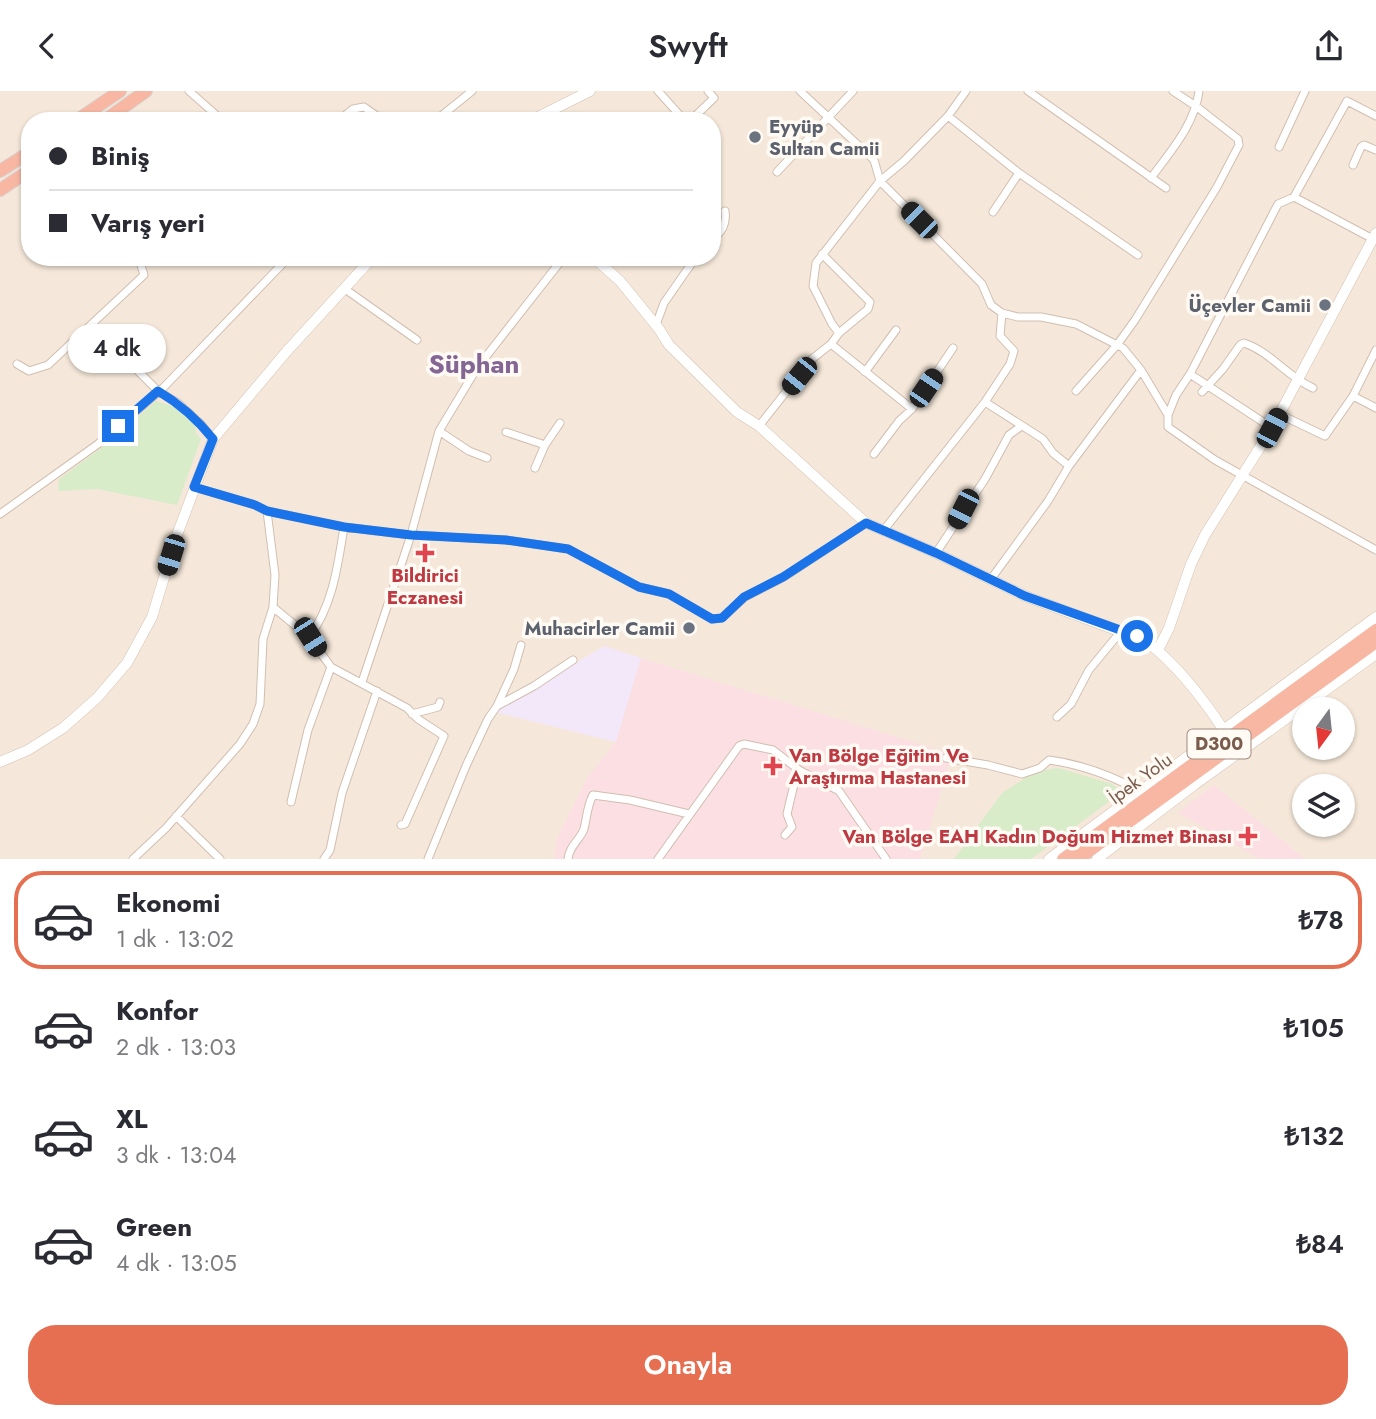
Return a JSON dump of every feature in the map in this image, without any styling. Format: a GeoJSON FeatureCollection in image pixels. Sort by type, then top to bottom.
{"type":"FeatureCollection","features":[{"type":"Feature","properties":{"kind":"highway"},"geometry":{"type":"LineString","coordinates":[[89,112],[120,91]]}},
{"type":"Feature","properties":{"kind":"highway"},"geometry":{"type":"LineString","coordinates":[[117,112],[146,91]]}},
{"type":"Feature","properties":{"kind":"highway"},"geometry":{"type":"LineString","coordinates":[[0,171],[21,158]]}},
{"type":"Feature","properties":{"kind":"highway"},"geometry":{"type":"LineString","coordinates":[[0,190],[21,176]]}},
{"type":"Feature","properties":{"kind":"highway","name":"İpek Yolu"},"geometry":{"type":"LineString","coordinates":[[1063,859],[1376,630]]}},
{"type":"Feature","properties":{"kind":"highway","name":"İpek Yolu"},"geometry":{"type":"LineString","coordinates":[[1080,859],[1376,642]]}},
{"type":"Feature","properties":{"kind":"street"},"geometry":{"type":"LineString","coordinates":[[189,91],[213,112]]}},
{"type":"Feature","properties":{"kind":"street"},"geometry":{"type":"LineString","coordinates":[[446,112],[472,91]]}},
{"type":"Feature","properties":{"kind":"street"},"geometry":{"type":"LineString","coordinates":[[548,112],[590,91]]}},
{"type":"Feature","properties":{"kind":"street"},"geometry":{"type":"LineString","coordinates":[[658,91],[678,112]]}},
{"type":"Feature","properties":{"kind":"street"},"geometry":{"type":"LineString","coordinates":[[698,112],[714,98],[708,91]]}},
{"type":"Feature","properties":{"kind":"street"},"geometry":{"type":"LineString","coordinates":[[800,91],[874,160],[880,181],[982,284],[991,305],[1002,313],[1018,317],[1041,317],[1076,324],[1123,348],[1141,370],[1168,415]]}},
{"type":"Feature","properties":{"kind":"street"},"geometry":{"type":"LineString","coordinates":[[777,172],[853,91]]}},
{"type":"Feature","properties":{"kind":"street"},"geometry":{"type":"LineString","coordinates":[[839,333],[813,286],[816,263],[880,181],[904,161],[948,116],[966,91]]}},
{"type":"Feature","properties":{"kind":"street"},"geometry":{"type":"LineString","coordinates":[[1028,91],[1166,188]]}},
{"type":"Feature","properties":{"kind":"street"},"geometry":{"type":"LineString","coordinates":[[1076,391],[1117,345],[1181,246],[1239,145],[1238,139],[1173,91]]}},
{"type":"Feature","properties":{"kind":"street"},"geometry":{"type":"LineString","coordinates":[[1151,178],[1197,107],[1199,91]]}},
{"type":"Feature","properties":{"kind":"street"},"geometry":{"type":"LineString","coordinates":[[1279,148],[1305,91]]}},
{"type":"Feature","properties":{"kind":"street"},"geometry":{"type":"LineString","coordinates":[[1376,116],[1347,101],[1294,197],[1275,208],[1168,415],[1168,427],[1180,437],[1376,551]]}},
{"type":"Feature","properties":{"kind":"street"},"geometry":{"type":"LineString","coordinates":[[350,112],[364,107],[371,112]]}},
{"type":"Feature","properties":{"kind":"street"},"geometry":{"type":"LineString","coordinates":[[948,116],[1019,173],[1138,255]]}},
{"type":"Feature","properties":{"kind":"street"},"geometry":{"type":"LineString","coordinates":[[1353,165],[1364,145],[1376,150]]}},
{"type":"Feature","properties":{"kind":"street"},"geometry":{"type":"LineString","coordinates":[[993,212],[1019,173]]}},
{"type":"Feature","properties":{"kind":"street"},"geometry":{"type":"LineString","coordinates":[[1158,650],[1169,628],[1191,564],[1298,382],[1375,236],[1294,197]]}},
{"type":"Feature","properties":{"kind":"street"},"geometry":{"type":"LineString","coordinates":[[721,231],[726,221],[725,211]]}},
{"type":"Feature","properties":{"kind":"street"},"geometry":{"type":"LineString","coordinates":[[759,426],[812,359],[869,309],[870,302],[822,254]]}},
{"type":"Feature","properties":{"kind":"street"},"geometry":{"type":"LineString","coordinates":[[17,364],[29,371],[48,365],[144,275],[141,266]]}},
{"type":"Feature","properties":{"kind":"street"},"geometry":{"type":"LineString","coordinates":[[0,514],[98,445],[163,388],[280,266]]}},
{"type":"Feature","properties":{"kind":"street"},"geometry":{"type":"LineString","coordinates":[[0,762],[28,750],[63,728],[97,698],[127,663],[152,617],[194,487],[213,439],[365,266]]}},
{"type":"Feature","properties":{"kind":"street"},"geometry":{"type":"LineString","coordinates":[[362,682],[411,535],[439,431],[477,368],[557,266]]}},
{"type":"Feature","properties":{"kind":"street"},"geometry":{"type":"LineString","coordinates":[[603,266],[620,281],[669,345],[737,412],[759,426],[866,523],[1025,596],[1137,636],[1158,650],[1203,701],[1223,729]]}},
{"type":"Feature","properties":{"kind":"street"},"geometry":{"type":"LineString","coordinates":[[656,325],[664,303],[690,266]]}},
{"type":"Feature","properties":{"kind":"street"},"geometry":{"type":"LineString","coordinates":[[345,289],[417,341]]}},
{"type":"Feature","properties":{"kind":"street"},"geometry":{"type":"LineString","coordinates":[[883,531],[985,403],[1010,364],[1014,351],[1000,336],[1002,313]]}},
{"type":"Feature","properties":{"kind":"street"},"geometry":{"type":"LineString","coordinates":[[865,372],[896,330]]}},
{"type":"Feature","properties":{"kind":"street"},"geometry":{"type":"LineString","coordinates":[[81,334],[121,354],[158,391],[178,403],[201,424],[213,439]]}},
{"type":"Feature","properties":{"kind":"street"},"geometry":{"type":"LineString","coordinates":[[1202,392],[1244,343],[1266,355],[1298,382],[1313,388]]}},
{"type":"Feature","properties":{"kind":"street"},"geometry":{"type":"LineString","coordinates":[[831,344],[912,409]]}},
{"type":"Feature","properties":{"kind":"street"},"geometry":{"type":"LineString","coordinates":[[874,454],[899,421],[912,409],[953,348]]}},
{"type":"Feature","properties":{"kind":"street"},"geometry":{"type":"LineString","coordinates":[[1279,414],[1325,436],[1353,396],[1376,350]]}},
{"type":"Feature","properties":{"kind":"street"},"geometry":{"type":"LineString","coordinates":[[991,579],[1048,501],[1069,466],[1141,370]]}},
{"type":"Feature","properties":{"kind":"street"},"geometry":{"type":"LineString","coordinates":[[1190,374],[1272,428]]}},
{"type":"Feature","properties":{"kind":"street"},"geometry":{"type":"LineString","coordinates":[[1353,396],[1376,408]]}},
{"type":"Feature","properties":{"kind":"street"},"geometry":{"type":"LineString","coordinates":[[985,403],[1043,439],[1053,453],[1069,466]]}},
{"type":"Feature","properties":{"kind":"street"},"geometry":{"type":"LineString","coordinates":[[535,468],[545,445],[560,423]]}},
{"type":"Feature","properties":{"kind":"street"},"geometry":{"type":"LineString","coordinates":[[936,553],[985,479],[1009,435],[1020,427]]}},
{"type":"Feature","properties":{"kind":"street"},"geometry":{"type":"LineString","coordinates":[[439,431],[469,451],[487,458]]}},
{"type":"Feature","properties":{"kind":"street"},"geometry":{"type":"LineString","coordinates":[[506,432],[545,445]]}},
{"type":"Feature","properties":{"kind":"street"},"geometry":{"type":"LineString","coordinates":[[194,487],[267,511],[344,527],[411,535],[506,540],[568,549],[639,587],[669,594],[712,619],[722,618],[744,597],[783,577],[866,523]]}},
{"type":"Feature","properties":{"kind":"street"},"geometry":{"type":"LineString","coordinates":[[133,859],[176,816],[240,744],[260,705],[264,639],[273,607],[275,575],[267,511]]}},
{"type":"Feature","properties":{"kind":"street"},"geometry":{"type":"LineString","coordinates":[[310,637],[323,615],[337,574],[344,527]]}},
{"type":"Feature","properties":{"kind":"street"},"geometry":{"type":"LineString","coordinates":[[273,607],[310,637],[331,667],[407,708],[444,736],[405,824],[401,825]]}},
{"type":"Feature","properties":{"kind":"street"},"geometry":{"type":"LineString","coordinates":[[1049,859],[1376,617]]}},
{"type":"Feature","properties":{"kind":"street"},"geometry":{"type":"LineString","coordinates":[[1057,717],[1071,704],[1089,670],[1122,630]]}},
{"type":"Feature","properties":{"kind":"street"},"geometry":{"type":"LineString","coordinates":[[428,859],[466,767],[488,719],[497,706],[521,645]]}},
{"type":"Feature","properties":{"kind":"street"},"geometry":{"type":"LineString","coordinates":[[1097,859],[1194,785],[1376,654]]}},
{"type":"Feature","properties":{"kind":"street"},"geometry":{"type":"LineString","coordinates":[[497,706],[573,660]]}},
{"type":"Feature","properties":{"kind":"street"},"geometry":{"type":"LineString","coordinates":[[291,802],[308,730],[331,667]]}},
{"type":"Feature","properties":{"kind":"street"},"geometry":{"type":"LineString","coordinates":[[324,859],[330,850],[342,793],[377,691]]}},
{"type":"Feature","properties":{"kind":"street"},"geometry":{"type":"LineString","coordinates":[[412,714],[438,707],[440,702]]}},
{"type":"Feature","properties":{"kind":"street"},"geometry":{"type":"LineString","coordinates":[[658,859],[739,746],[744,744],[773,750],[799,770],[839,791],[886,859]]}},
{"type":"Feature","properties":{"kind":"street"},"geometry":{"type":"LineString","coordinates":[[946,758],[1022,774],[1040,768],[1049,760],[1067,762],[1124,782],[1140,791]]}},
{"type":"Feature","properties":{"kind":"street"},"geometry":{"type":"LineString","coordinates":[[785,835],[792,827],[787,814],[799,770]]}},
{"type":"Feature","properties":{"kind":"street"},"geometry":{"type":"LineString","coordinates":[[568,859],[569,850],[583,831],[588,804],[593,795],[630,800],[689,814]]}},
{"type":"Feature","properties":{"kind":"street"},"geometry":{"type":"LineString","coordinates":[[176,816],[220,859]]}},
{"type":"Feature","properties":{"kind":"shaded area"},"geometry":{"type":"Polygon","coordinates":[[[0,91],[1376,91],[1376,859],[0,859],[0,91]]]}},
{"type":"Feature","properties":{"kind":"shaded area"},"geometry":{"type":"Polygon","coordinates":[[[604,646],[641,658],[616,742],[495,712],[604,646]]]}},
{"type":"Feature","properties":{"kind":"shaded area","name":"Van Bölge Eğitim Ve Araştırma Hastanesi"},"geometry":{"type":"Polygon","coordinates":[[[641,658],[952,754],[920,859],[554,859],[557,838],[587,778],[616,742],[641,658]]]}},
{"type":"Feature","properties":{"kind":"shaded area","name":"Van Bölge EAH Kadın Doğum Hizmet Binası"},"geometry":{"type":"Polygon","coordinates":[[[1214,785],[1305,859],[1260,859],[1178,813],[1214,785]]]}},
{"type":"Feature","properties":{"kind":"green space"},"geometry":{"type":"Polygon","coordinates":[[[156,401],[176,407],[194,420],[196,433],[201,439],[177,505],[97,489],[58,491],[59,479],[104,446],[156,401]]]}},
{"type":"Feature","properties":{"kind":"green space"},"geometry":{"type":"Polygon","coordinates":[[[1059,768],[1112,784],[1122,792],[1031,859],[954,859],[1002,793],[1036,771],[1059,768]]]}},
{"type":"Feature","properties":{"kind":"place","name":"Eyyüp Sultan Camii"},"geometry":{"type":"Point","coordinates":[755,137]}},
{"type":"Feature","properties":{"kind":"place","name":"Üçevler Camii"},"geometry":{"type":"Point","coordinates":[1325,305]}},
{"type":"Feature","properties":{"kind":"place","name":"Bildirici Eczanesi"},"geometry":{"type":"Point","coordinates":[425,553]}},
{"type":"Feature","properties":{"kind":"place","name":"Muhacirler Camii"},"geometry":{"type":"Point","coordinates":[689,628]}},
{"type":"Feature","properties":{"kind":"place","name":"Van Bölge Eğitim Ve Araştırma Hastanesi"},"geometry":{"type":"Point","coordinates":[773,766]}},
{"type":"Feature","properties":{"kind":"place","name":"Van Bölge EAH Kadın Doğum Hizmet Binası"},"geometry":{"type":"Point","coordinates":[1248,836]}},
{"type":"Feature","properties":{"kind":"district","name":"Süphan"},"geometry":{"type":"Point","coordinates":[474,364]}},
{"type":"Feature","properties":{"kind":"route"},"geometry":{"type":"LineString","coordinates":[[118,426],[158,391],[178,403],[213,439],[194,487],[267,511],[344,527],[411,535],[506,540],[568,549],[639,587],[669,594],[712,619],[722,618],[744,597],[767,587],[866,523],[1025,596],[1137,636]]}}]}
